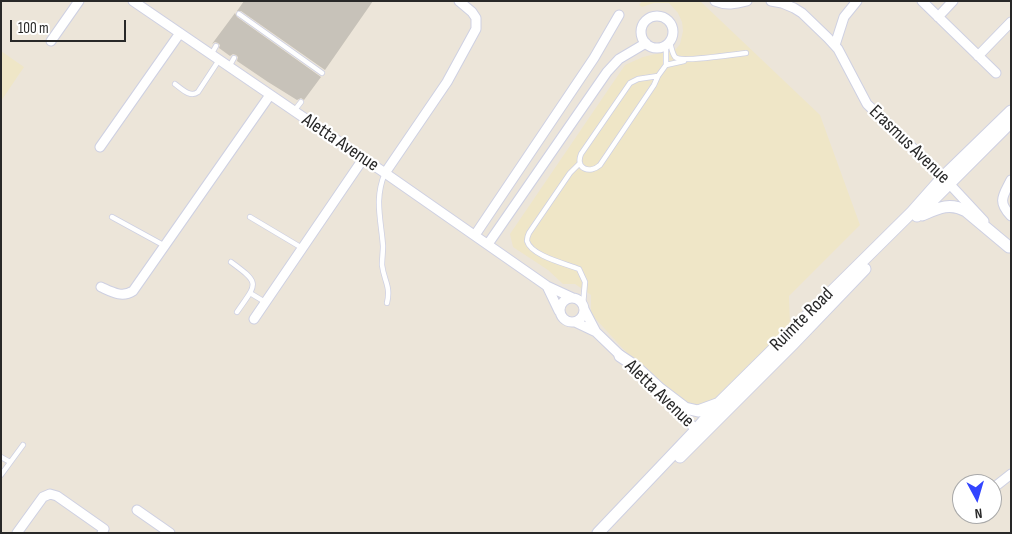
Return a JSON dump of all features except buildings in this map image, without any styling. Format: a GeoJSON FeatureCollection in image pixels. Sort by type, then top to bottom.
{"type":"FeatureCollection","features":[{"type":"Feature","properties":{"kind":"main road","name":"Ruimte Road"},"geometry":{"type":"LineString","coordinates":[[598,533],[698,432],[793,344],[916,217],[946,181],[1011,111]]}},
{"type":"Feature","properties":{"kind":"main road","name":"Ruimte Road"},"geometry":{"type":"LineString","coordinates":[[605,533],[698,432],[718,404],[912,212],[1011,122]]}},
{"type":"Feature","properties":{"kind":"main road"},"geometry":{"type":"LineString","coordinates":[[916,217],[944,206],[960,208],[1010,248]]}},
{"type":"Feature","properties":{"kind":"main road"},"geometry":{"type":"LineString","coordinates":[[620,356],[635,366],[660,389],[685,408],[698,411],[718,404]]}},
{"type":"Feature","properties":{"kind":"street"},"geometry":{"type":"LineString","coordinates":[[51,41],[79,1]]}},
{"type":"Feature","properties":{"kind":"street","name":"Aletta Avenue"},"geometry":{"type":"LineString","coordinates":[[133,1],[180,33],[214,51],[220,60],[229,67],[547,286],[573,298]]}},
{"type":"Feature","properties":{"kind":"street"},"geometry":{"type":"LineString","coordinates":[[385,173],[447,82],[476,29],[476,18],[459,1]]}},
{"type":"Feature","properties":{"kind":"street"},"geometry":{"type":"LineString","coordinates":[[715,1],[724,5],[731,5],[747,1]]}},
{"type":"Feature","properties":{"kind":"street","name":"Erasmus Avenue"},"geometry":{"type":"LineString","coordinates":[[771,1],[782,3],[802,13],[835,45],[865,102],[946,181],[1010,248]]}},
{"type":"Feature","properties":{"kind":"street"},"geometry":{"type":"LineString","coordinates":[[835,45],[844,17],[857,1]]}},
{"type":"Feature","properties":{"kind":"street"},"geometry":{"type":"LineString","coordinates":[[922,1],[996,73]]}},
{"type":"Feature","properties":{"kind":"street"},"geometry":{"type":"LineString","coordinates":[[938,17],[953,1]]}},
{"type":"Feature","properties":{"kind":"street"},"geometry":{"type":"LineString","coordinates":[[474,235],[594,58],[619,15]]}},
{"type":"Feature","properties":{"kind":"street"},"geometry":{"type":"LineString","coordinates":[[656,16],[666,18],[670,22],[673,32],[668,44],[661,48],[655,48],[646,43],[641,34],[641,29],[646,20],[656,16]]}},
{"type":"Feature","properties":{"kind":"street"},"geometry":{"type":"LineString","coordinates":[[978,56],[1011,22]]}},
{"type":"Feature","properties":{"kind":"street"},"geometry":{"type":"LineString","coordinates":[[100,147],[180,33]]}},
{"type":"Feature","properties":{"kind":"street"},"geometry":{"type":"LineString","coordinates":[[488,244],[607,72],[619,59],[646,43]]}},
{"type":"Feature","properties":{"kind":"street"},"geometry":{"type":"LineString","coordinates":[[101,287],[114,293],[128,294],[134,292],[270,95]]}},
{"type":"Feature","properties":{"kind":"street"},"geometry":{"type":"LineString","coordinates":[[254,319],[363,158]]}},
{"type":"Feature","properties":{"kind":"street"},"geometry":{"type":"LineString","coordinates":[[1011,180],[1002,196],[1004,207],[1011,216]]}},
{"type":"Feature","properties":{"kind":"street","name":"Aletta Avenue"},"geometry":{"type":"LineString","coordinates":[[547,286],[559,311]]}},
{"type":"Feature","properties":{"kind":"street"},"geometry":{"type":"LineString","coordinates":[[568,298],[573,298],[580,301],[583,307],[582,317],[575,322],[563,319],[559,311],[561,303],[568,298]]}},
{"type":"Feature","properties":{"kind":"street","name":"Aletta Avenue"},"geometry":{"type":"LineString","coordinates":[[583,307],[596,332],[698,432]]}},
{"type":"Feature","properties":{"kind":"street","name":"Aletta Avenue"},"geometry":{"type":"LineString","coordinates":[[575,322],[596,332]]}},
{"type":"Feature","properties":{"kind":"street"},"geometry":{"type":"LineString","coordinates":[[17,533],[42,497],[53,494],[104,529],[102,533]]}},
{"type":"Feature","properties":{"kind":"street"},"geometry":{"type":"LineString","coordinates":[[137,510],[170,533]]}},
{"type":"Feature","properties":{"kind":"lane"},"geometry":{"type":"LineString","coordinates":[[238,14],[322,73]]}},
{"type":"Feature","properties":{"kind":"lane"},"geometry":{"type":"LineString","coordinates":[[668,44],[675,57],[679,60],[690,60]]}},
{"type":"Feature","properties":{"kind":"lane"},"geometry":{"type":"LineString","coordinates":[[658,76],[638,79],[630,83],[581,154],[579,158],[582,168],[588,170],[598,167],[666,65],[668,44]]}},
{"type":"Feature","properties":{"kind":"lane"},"geometry":{"type":"LineString","coordinates":[[666,65],[746,53]]}},
{"type":"Feature","properties":{"kind":"lane"},"geometry":{"type":"LineString","coordinates":[[229,67],[234,58]]}},
{"type":"Feature","properties":{"kind":"lane"},"geometry":{"type":"LineString","coordinates":[[175,84],[190,94],[195,94],[220,60]]}},
{"type":"Feature","properties":{"kind":"lane"},"geometry":{"type":"LineString","coordinates":[[294,111],[300,102]]}},
{"type":"Feature","properties":{"kind":"lane"},"geometry":{"type":"LineString","coordinates":[[580,163],[570,173],[529,233],[527,239],[530,246],[553,261],[579,269],[585,282],[583,307]]}},
{"type":"Feature","properties":{"kind":"lane"},"geometry":{"type":"LineString","coordinates":[[385,173],[379,190],[378,210],[383,247],[382,267],[388,290],[387,303]]}},
{"type":"Feature","properties":{"kind":"lane"},"geometry":{"type":"LineString","coordinates":[[250,216],[302,248]]}},
{"type":"Feature","properties":{"kind":"lane"},"geometry":{"type":"LineString","coordinates":[[112,217],[165,246]]}},
{"type":"Feature","properties":{"kind":"lane"},"geometry":{"type":"LineString","coordinates":[[231,262],[248,274],[253,284],[250,294],[237,312]]}},
{"type":"Feature","properties":{"kind":"lane"},"geometry":{"type":"LineString","coordinates":[[250,294],[265,302]]}},
{"type":"Feature","properties":{"kind":"lane"},"geometry":{"type":"LineString","coordinates":[[1,475],[22,445]]}},
{"type":"Feature","properties":{"kind":"lane"},"geometry":{"type":"LineString","coordinates":[[1,457],[10,462]]}},
{"type":"Feature","properties":{"kind":"shaded area"},"geometry":{"type":"Polygon","coordinates":[[[642,1],[700,1],[820,115],[860,225],[789,296],[790,325],[702,411],[678,408],[591,314],[591,295],[575,284],[563,284],[548,270],[513,247],[510,234],[625,65],[643,57],[676,49],[680,44],[683,31],[678,13],[669,3],[654,3],[642,7],[639,5],[642,1]]]}},
{"type":"Feature","properties":{"kind":"shaded area"},"geometry":{"type":"Polygon","coordinates":[[[1,51],[24,67],[1,101],[1,51]]]}}]}
